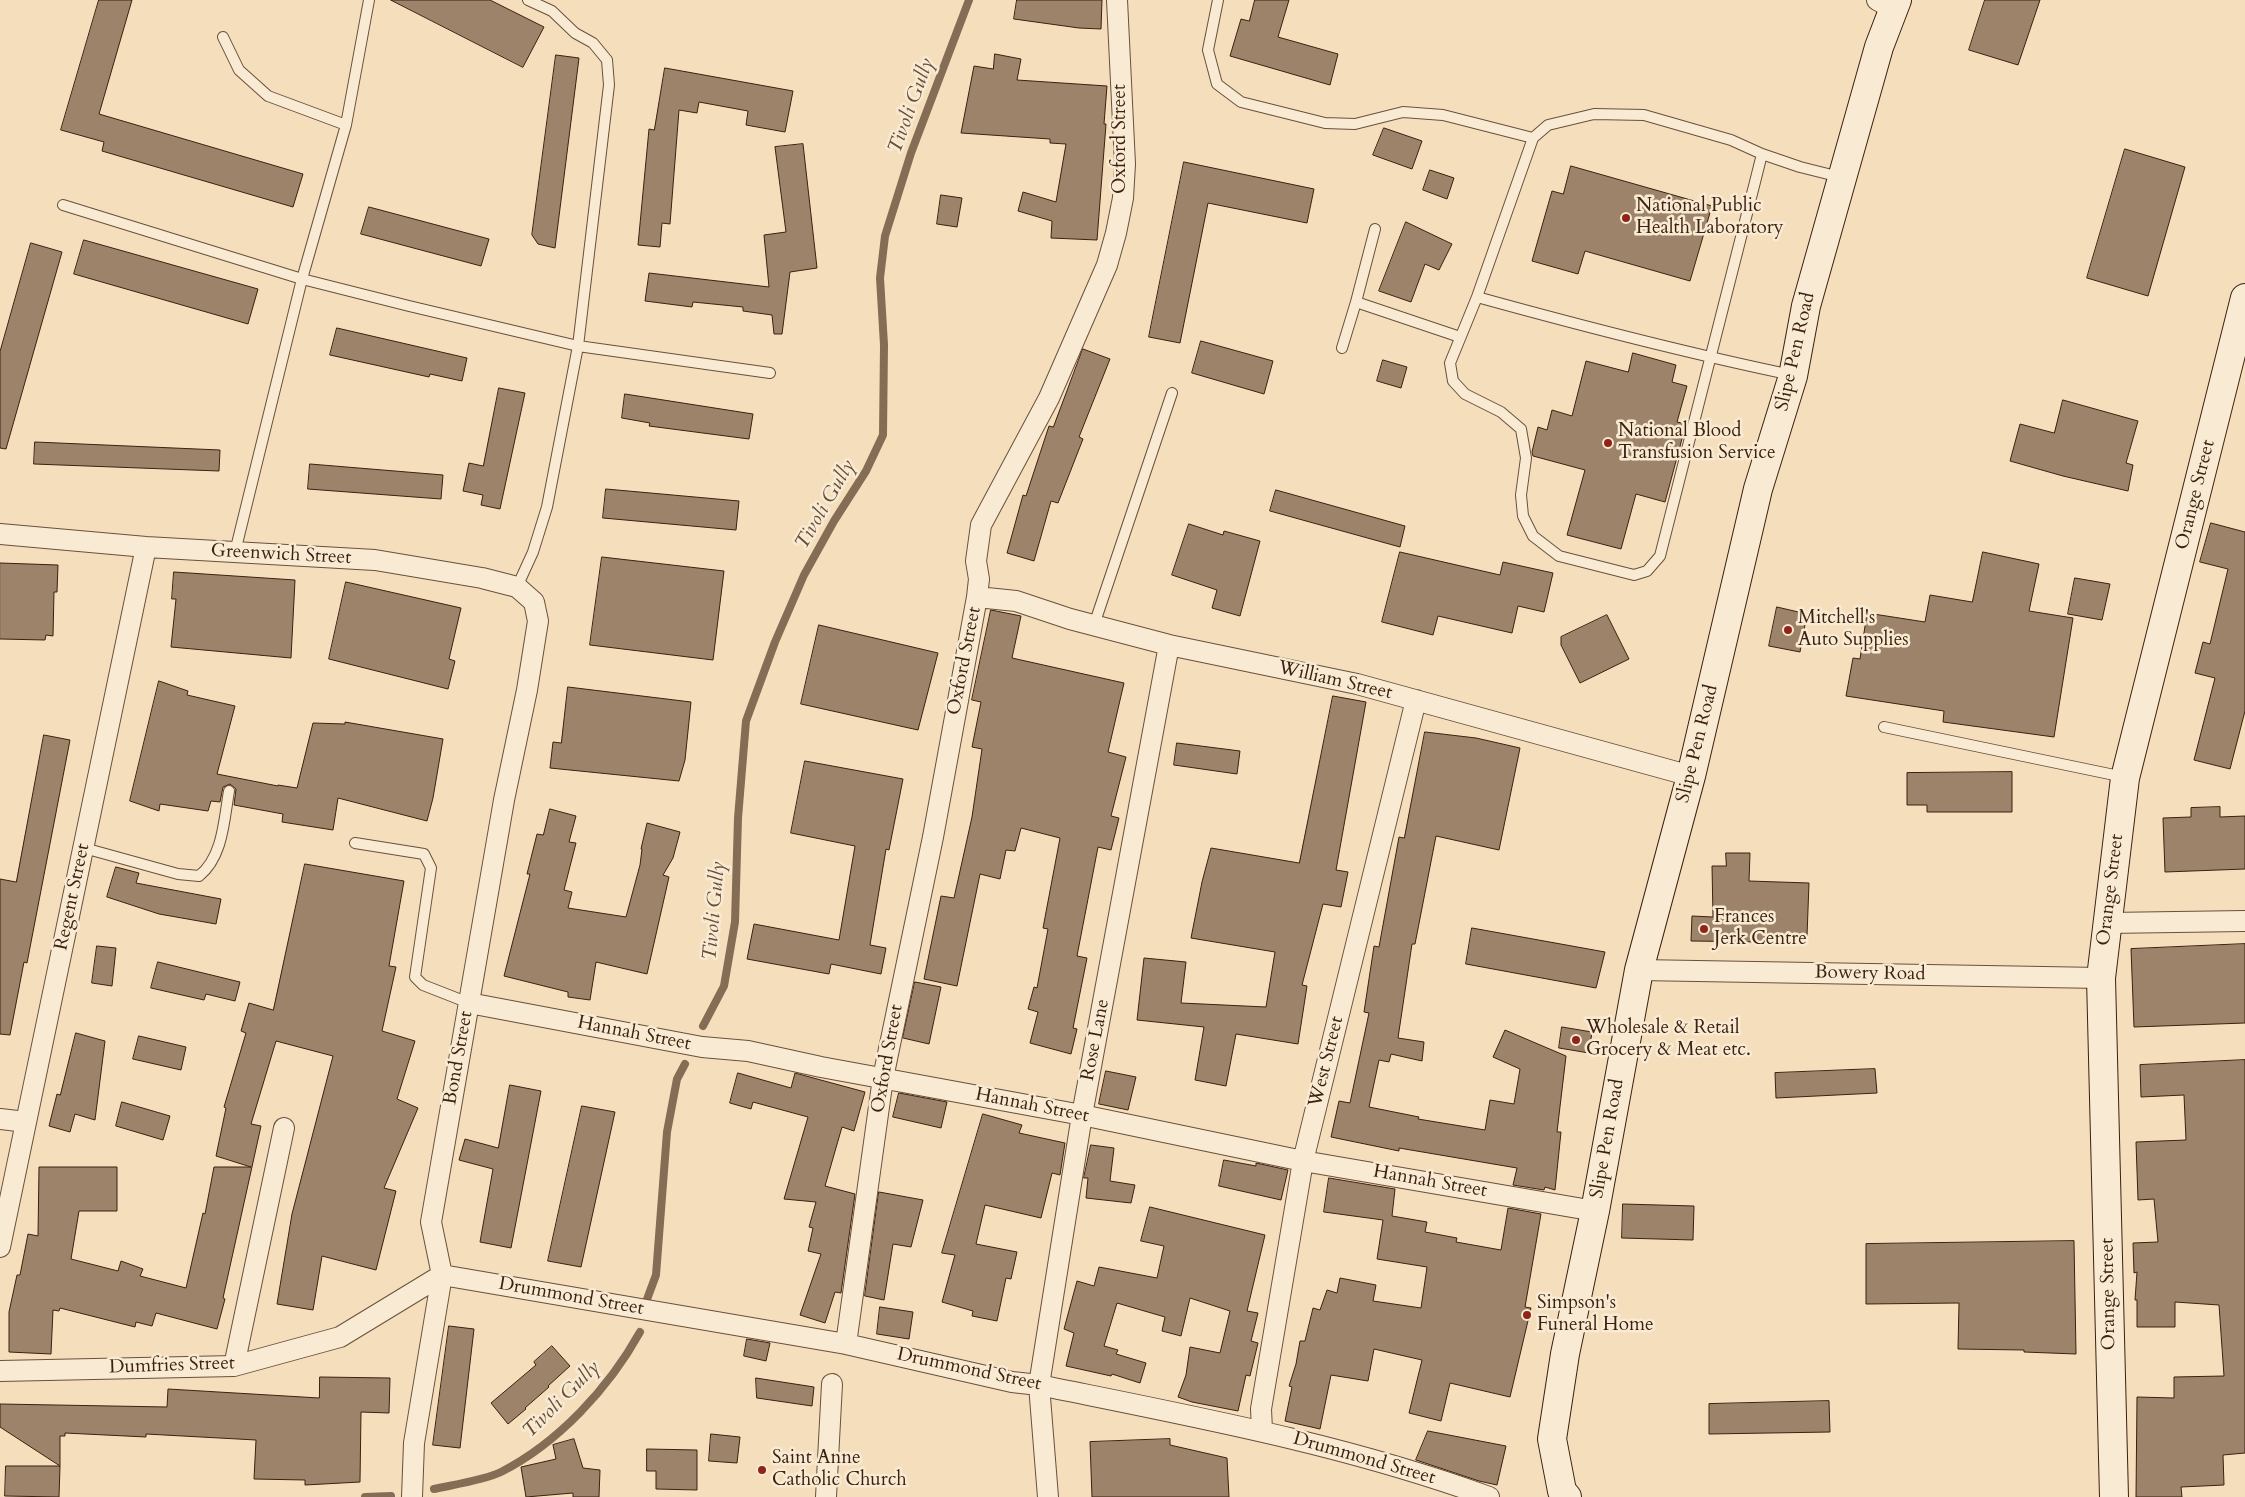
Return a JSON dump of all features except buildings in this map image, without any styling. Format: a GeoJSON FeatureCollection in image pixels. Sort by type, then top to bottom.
{"type":"FeatureCollection","features":[{"type":"Feature","properties":{"kind":"street","name":"Oxford Street"},"geometry":{"type":"LineString","coordinates":[[846,1344],[883,1078],[932,837],[977,596],[979,578],[976,561],[981,525],[1006,482],[1056,381],[1107,265],[1116,233],[1123,198],[1125,164],[1118,0]]}},
{"type":"Feature","properties":{"kind":"street","name":"Slipe Pen Road"},"geometry":{"type":"LineString","coordinates":[[1567,1497],[1562,1491],[1552,1439],[1565,1354],[1595,1211],[1639,970],[1691,776],[1758,489],[1793,376],[1806,306],[1879,47],[1889,3]]}},
{"type":"Feature","properties":{"kind":"street","name":"Orange Street"},"geometry":{"type":"LineString","coordinates":[[2114,1497],[2101,978],[2107,923],[2125,778],[2245,298]]}},
{"type":"Feature","properties":{"kind":"street","name":"Greenwich Street"},"geometry":{"type":"LineString","coordinates":[[0,534],[146,547],[375,560],[482,578],[517,587]]}},
{"type":"Feature","properties":{"kind":"street","name":"Regent Street"},"geometry":{"type":"LineString","coordinates":[[0,1247],[146,547]]}},
{"type":"Feature","properties":{"kind":"street","name":"Bond Street"},"geometry":{"type":"LineString","coordinates":[[412,1497],[414,1443],[442,1275],[431,1222],[502,810],[527,690],[538,621],[534,602],[517,587]]}},
{"type":"Feature","properties":{"kind":"street","name":"William Street"},"geometry":{"type":"LineString","coordinates":[[977,596],[1016,601],[1094,626],[1169,645],[1357,684],[1691,776]]}},
{"type":"Feature","properties":{"kind":"street","name":"Rose Lane"},"geometry":{"type":"LineString","coordinates":[[1048,1497],[1040,1385],[1082,1115],[1169,645]]}},
{"type":"Feature","properties":{"kind":"street","name":"West Street"},"geometry":{"type":"LineString","coordinates":[[1262,1430],[1261,1409],[1303,1161],[1416,700]]}},
{"type":"Feature","properties":{"kind":"street"},"geometry":{"type":"LineString","coordinates":[[2107,923],[2245,921]]}},
{"type":"Feature","properties":{"kind":"street","name":"Bowery Road"},"geometry":{"type":"LineString","coordinates":[[1639,970],[2101,978]]}},
{"type":"Feature","properties":{"kind":"street","name":"Hannah Street"},"geometry":{"type":"LineString","coordinates":[[469,1003],[702,1047],[748,1052],[1082,1115],[1303,1161],[1595,1211]]}},
{"type":"Feature","properties":{"kind":"street"},"geometry":{"type":"LineString","coordinates":[[0,1119],[26,1122]]}},
{"type":"Feature","properties":{"kind":"street"},"geometry":{"type":"LineString","coordinates":[[234,1366],[284,1128]]}},
{"type":"Feature","properties":{"kind":"street","name":"Drummond Street"},"geometry":{"type":"LineString","coordinates":[[442,1275],[846,1344],[1012,1382],[1040,1385],[1262,1430],[1448,1482],[1489,1497]]}},
{"type":"Feature","properties":{"kind":"street","name":"Dumfries Street"},"geometry":{"type":"LineString","coordinates":[[0,1371],[234,1366],[340,1337],[442,1275]]}},
{"type":"Feature","properties":{"kind":"street"},"geometry":{"type":"LineString","coordinates":[[826,1497],[832,1384]]}},
{"type":"Feature","properties":{"kind":"lane"},"geometry":{"type":"LineString","coordinates":[[234,552],[302,280],[346,125],[369,0]]}},
{"type":"Feature","properties":{"kind":"lane"},"geometry":{"type":"LineString","coordinates":[[517,587],[533,552],[547,507],[578,346],[609,85],[607,60],[593,43],[575,33],[552,11],[528,0]]}},
{"type":"Feature","properties":{"kind":"lane"},"geometry":{"type":"LineString","coordinates":[[1218,0],[1208,50],[1217,84],[1241,102],[1325,123],[1355,124],[1403,112],[1443,115],[1533,138]]}},
{"type":"Feature","properties":{"kind":"lane"},"geometry":{"type":"LineString","coordinates":[[223,37],[239,70],[268,96],[346,125]]}},
{"type":"Feature","properties":{"kind":"lane"},"geometry":{"type":"LineString","coordinates":[[1762,154],[1660,556],[1648,570],[1634,575],[1560,556],[1533,536],[1523,516],[1520,495],[1526,458],[1521,429],[1501,412],[1465,394],[1453,381],[1450,363],[1477,297],[1533,138],[1548,125],[1594,114],[1644,115],[1731,140],[1762,154],[1800,167],[1843,178]]}},
{"type":"Feature","properties":{"kind":"lane"},"geometry":{"type":"LineString","coordinates":[[63,204],[302,280],[578,346],[770,373]]}},
{"type":"Feature","properties":{"kind":"lane"},"geometry":{"type":"LineString","coordinates":[[1342,348],[1375,229]]}},
{"type":"Feature","properties":{"kind":"lane"},"geometry":{"type":"LineString","coordinates":[[1477,297],[1626,338],[1793,376]]}},
{"type":"Feature","properties":{"kind":"lane"},"geometry":{"type":"LineString","coordinates":[[1356,302],[1460,337]]}},
{"type":"Feature","properties":{"kind":"lane"},"geometry":{"type":"LineString","coordinates":[[1094,626],[1172,393]]}},
{"type":"Feature","properties":{"kind":"lane"},"geometry":{"type":"LineString","coordinates":[[1884,727],[2125,778]]}},
{"type":"Feature","properties":{"kind":"lane"},"geometry":{"type":"LineString","coordinates":[[84,848],[178,874],[199,876],[209,868],[221,837],[229,791]]}},
{"type":"Feature","properties":{"kind":"lane"},"geometry":{"type":"LineString","coordinates":[[355,844],[424,854],[430,868],[415,977],[423,985],[469,1003]]}},
{"type":"Feature","properties":{"kind":"waterway","name":"Tivoli Gully"},"geometry":{"type":"LineString","coordinates":[[703,1026],[724,986],[735,922],[738,818],[746,721],[775,642],[804,575],[834,521],[866,471],[883,435],[884,345],[880,278],[885,236],[911,153],[969,0]]}},
{"type":"Feature","properties":{"kind":"waterway","name":"Tivoli Gully"},"geometry":{"type":"LineString","coordinates":[[646,1302],[656,1275],[667,1132],[677,1079],[685,1064]]}},
{"type":"Feature","properties":{"kind":"waterway","name":"Tivoli Gully"},"geometry":{"type":"LineString","coordinates":[[434,1489],[494,1475],[522,1460],[542,1446],[562,1430],[597,1393],[613,1373],[640,1332]]}},
{"type":"Feature","properties":{"kind":"waterway","name":"Tivoli Gully"},"geometry":{"type":"LineString","coordinates":[[365,1497],[391,1496]]}},
{"type":"Feature","properties":{"kind":"place","name":"National Public Health Laboratory"},"geometry":{"type":"Point","coordinates":[1626,218]}},
{"type":"Feature","properties":{"kind":"place","name":"National Blood Transfusion Service"},"geometry":{"type":"Point","coordinates":[1608,443]}},
{"type":"Feature","properties":{"kind":"place","name":"Mitchell's Auto Supplies"},"geometry":{"type":"Point","coordinates":[1788,630]}},
{"type":"Feature","properties":{"kind":"place","name":"Frances Jerk Centre"},"geometry":{"type":"Point","coordinates":[1704,929]}},
{"type":"Feature","properties":{"kind":"place","name":"Wholesale & Retail Grocery & Meat etc."},"geometry":{"type":"Point","coordinates":[1576,1040]}},
{"type":"Feature","properties":{"kind":"place","name":"Simpson's Funeral Home"},"geometry":{"type":"Point","coordinates":[1527,1315]}},
{"type":"Feature","properties":{"kind":"place","name":"Saint Anne Catholic Church"},"geometry":{"type":"Point","coordinates":[762,1470]}}]}
